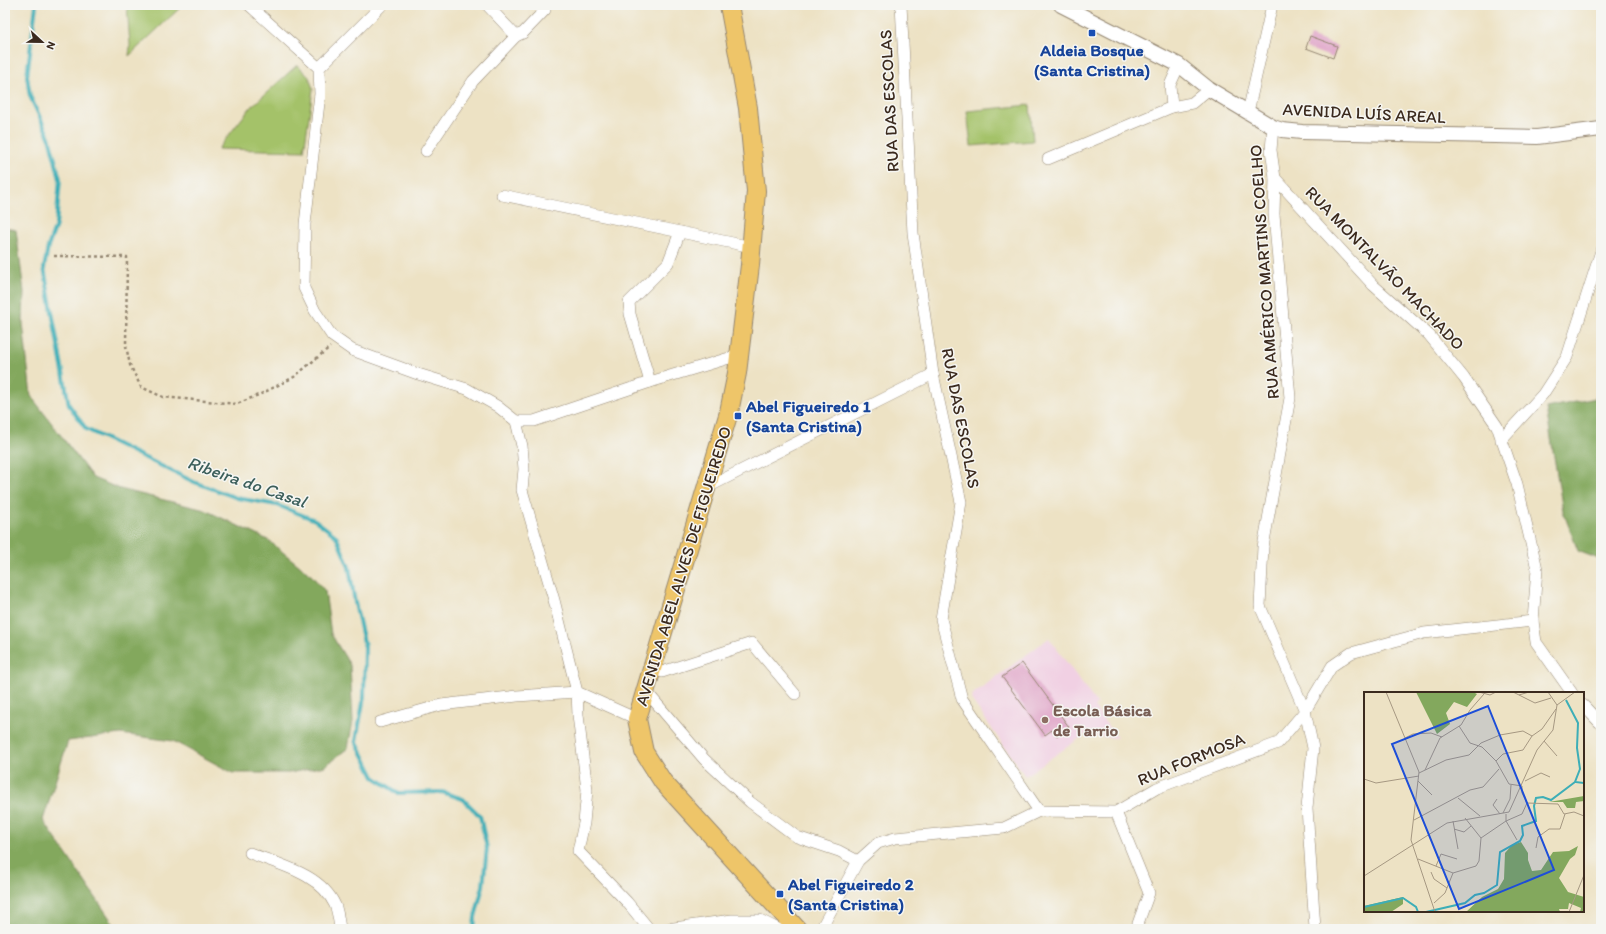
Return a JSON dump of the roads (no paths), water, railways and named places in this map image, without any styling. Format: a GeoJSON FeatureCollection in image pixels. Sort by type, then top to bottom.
{"type":"FeatureCollection","features":[{"type":"Feature","properties":{"kind":"main road","name":"AVENIDA ABEL ALVES DE FIGUEIREDO"},"geometry":{"type":"LineString","coordinates":[[729,5],[748,108],[756,191],[752,247],[739,355],[728,412],[637,719],[644,752],[663,782],[796,929]]}},
{"type":"Feature","properties":{"kind":"street"},"geometry":{"type":"LineString","coordinates":[[249,5],[319,68],[320,94],[305,224],[304,288],[315,311],[332,336],[352,350],[418,374],[468,389],[497,406],[516,421],[522,446],[524,469],[522,490],[554,600],[577,692],[578,715],[587,790],[584,823],[578,852],[627,902],[649,929]]}},
{"type":"Feature","properties":{"kind":"street"},"geometry":{"type":"LineString","coordinates":[[319,68],[382,5]]}},
{"type":"Feature","properties":{"kind":"street"},"geometry":{"type":"LineString","coordinates":[[487,5],[516,36]]}},
{"type":"Feature","properties":{"kind":"street","name":"RUA DAS ESCOLAS"},"geometry":{"type":"LineString","coordinates":[[900,5],[913,233],[933,374],[961,502],[940,619],[962,699],[1039,811]]}},
{"type":"Feature","properties":{"kind":"street","name":"AVENIDA LUÍS AREAL"},"geometry":{"type":"LineString","coordinates":[[1061,5],[1178,65],[1209,89],[1273,127],[1282,130],[1302,132],[1538,137],[1601,129]]}},
{"type":"Feature","properties":{"kind":"street"},"geometry":{"type":"LineString","coordinates":[[1248,112],[1272,5]]}},
{"type":"Feature","properties":{"kind":"street"},"geometry":{"type":"LineString","coordinates":[[426,151],[473,81],[516,36],[524,32],[545,10]]}},
{"type":"Feature","properties":{"kind":"street"},"geometry":{"type":"LineString","coordinates":[[1172,107],[1170,85],[1178,65]]}},
{"type":"Feature","properties":{"kind":"street"},"geometry":{"type":"LineString","coordinates":[[1048,159],[1172,107],[1192,102],[1209,89]]}},
{"type":"Feature","properties":{"kind":"street","name":"RUA AMÉRICO MARTINS COELHO"},"geometry":{"type":"LineString","coordinates":[[1273,127],[1271,150],[1275,178],[1274,214],[1290,398],[1263,547],[1260,606],[1305,711],[1313,748],[1307,808],[1315,929]]}},
{"type":"Feature","properties":{"kind":"street","name":"RUA MONTALVÃO MACHADO"},"geometry":{"type":"LineString","coordinates":[[1275,178],[1373,285],[1429,335],[1464,378],[1496,426],[1517,484],[1537,569],[1533,622],[1536,642],[1571,692]]}},
{"type":"Feature","properties":{"kind":"street"},"geometry":{"type":"LineString","coordinates":[[502,195],[752,247]]}},
{"type":"Feature","properties":{"kind":"street"},"geometry":{"type":"LineString","coordinates":[[650,382],[630,314],[629,302],[668,263],[680,232]]}},
{"type":"Feature","properties":{"kind":"street"},"geometry":{"type":"LineString","coordinates":[[1501,440],[1543,394],[1567,357],[1601,251]]}},
{"type":"Feature","properties":{"kind":"street"},"geometry":{"type":"LineString","coordinates":[[516,421],[534,421],[650,382],[739,355]]}},
{"type":"Feature","properties":{"kind":"street"},"geometry":{"type":"LineString","coordinates":[[706,488],[933,374]]}},
{"type":"Feature","properties":{"kind":"street","name":"RUA FORMOSA"},"geometry":{"type":"LineString","coordinates":[[1116,812],[1157,788],[1278,743],[1305,711],[1332,666],[1351,653],[1424,633],[1533,622]]}},
{"type":"Feature","properties":{"kind":"street"},"geometry":{"type":"LineString","coordinates":[[652,668],[662,672],[752,643],[795,694]]}},
{"type":"Feature","properties":{"kind":"street"},"geometry":{"type":"LineString","coordinates":[[645,690],[704,759],[750,802],[797,837],[839,851],[858,861]]}},
{"type":"Feature","properties":{"kind":"street"},"geometry":{"type":"LineString","coordinates":[[380,722],[441,705],[517,696],[577,692],[637,719]]}},
{"type":"Feature","properties":{"kind":"street"},"geometry":{"type":"LineString","coordinates":[[1584,706],[1601,724]]}},
{"type":"Feature","properties":{"kind":"street"},"geometry":{"type":"LineString","coordinates":[[821,929],[858,861],[878,843],[895,838],[1004,828],[1039,811],[1116,812],[1149,893],[1136,929]]}},
{"type":"Feature","properties":{"kind":"street"},"geometry":{"type":"LineString","coordinates":[[250,853],[303,874],[323,888],[335,905],[340,929]]}},
{"type":"Feature","properties":{"kind":"street"},"geometry":{"type":"LineString","coordinates":[[667,929],[732,920],[760,920],[778,929]]}},
{"type":"Feature","properties":{"kind":"waterway","name":"Ribeira do Casal"},"geometry":{"type":"LineString","coordinates":[[36,5],[27,76],[30,96],[49,137],[60,179],[56,225],[48,247],[44,268],[69,405],[86,429],[194,482],[237,498],[277,505],[315,520],[336,536],[349,567],[365,647],[364,697],[356,741],[374,777],[398,793],[442,792],[463,799],[480,816],[487,848],[483,886],[475,917],[474,929]]}},
{"type":"Feature","properties":{"kind":"place","name":"Aldeia Bosque (Santa Cristina)"},"geometry":{"type":"Point","coordinates":[1092,33]}},
{"type":"Feature","properties":{"kind":"place","name":"Abel Figueiredo 1 (Santa Cristina)"},"geometry":{"type":"Point","coordinates":[738,416]}},
{"type":"Feature","properties":{"kind":"place","name":"Escola Básica de Tarrio"},"geometry":{"type":"Point","coordinates":[1045,720]}},
{"type":"Feature","properties":{"kind":"place","name":"Abel Figueiredo 2 (Santa Cristina)"},"geometry":{"type":"Point","coordinates":[780,894]}}]}
